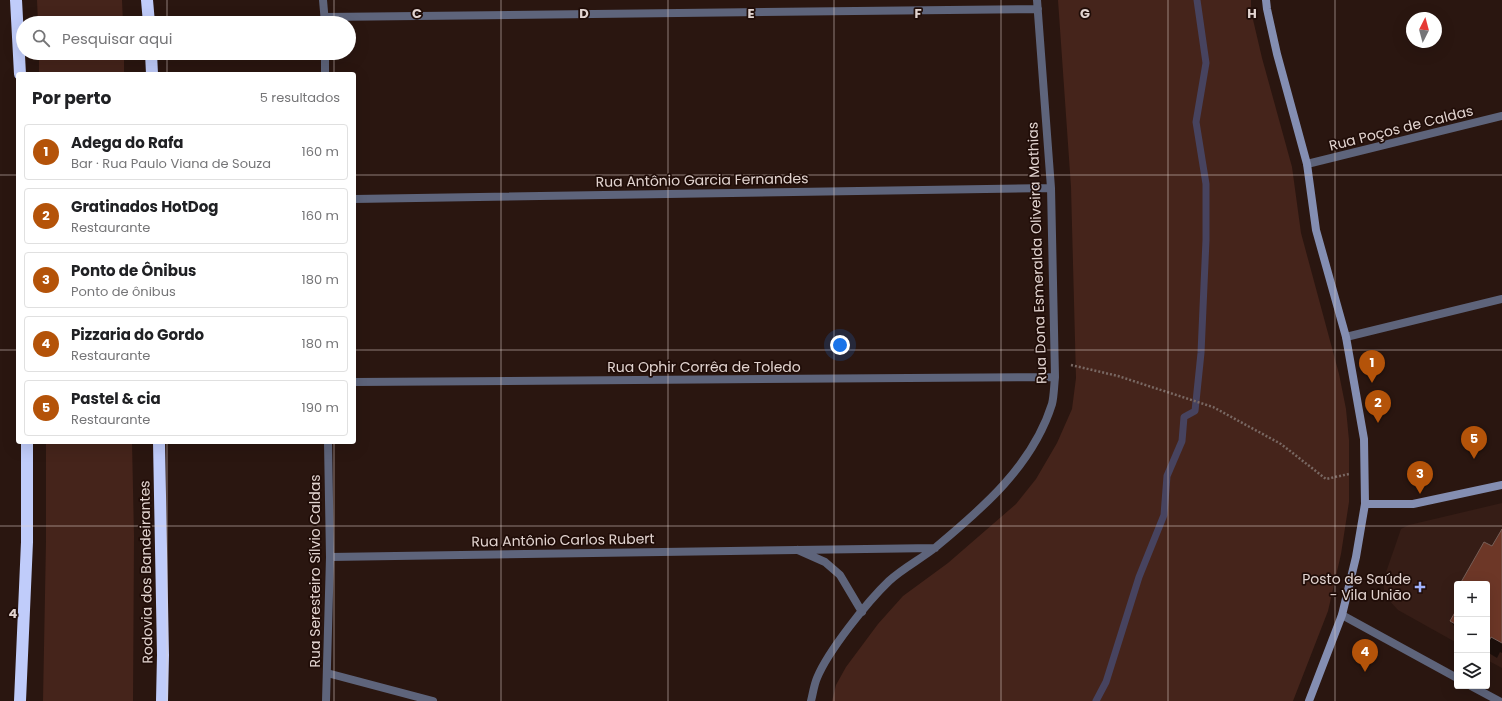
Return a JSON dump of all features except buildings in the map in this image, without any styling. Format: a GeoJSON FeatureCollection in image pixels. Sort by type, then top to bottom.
{"type":"FeatureCollection","features":[{"type":"Feature","properties":{"kind":"highway"},"geometry":{"type":"LineString","coordinates":[[16,0],[17,16]]}},
{"type":"Feature","properties":{"kind":"highway"},"geometry":{"type":"LineString","coordinates":[[147,0],[148,16]]}},
{"type":"Feature","properties":{"kind":"highway"},"geometry":{"type":"LineString","coordinates":[[19,60],[20,72]]}},
{"type":"Feature","properties":{"kind":"highway"},"geometry":{"type":"LineString","coordinates":[[151,60],[152,72]]}},
{"type":"Feature","properties":{"kind":"highway"},"geometry":{"type":"LineString","coordinates":[[20,701],[27,542],[26,444]]}},
{"type":"Feature","properties":{"kind":"highway","name":"Rodovia dos Bandeirantes"},"geometry":{"type":"LineString","coordinates":[[159,444],[163,655],[162,701]]}},
{"type":"Feature","properties":{"kind":"street"},"geometry":{"type":"LineString","coordinates":[[323,0],[325,16]]}},
{"type":"Feature","properties":{"kind":"street","name":"Rua Dona Esmeralda Oliveira Mathias"},"geometry":{"type":"LineString","coordinates":[[811,701],[817,678],[828,656],[862,612],[890,581],[935,548],[1001,490],[1020,467],[1039,434],[1052,403],[1055,361],[1051,188],[1038,0]]}},
{"type":"Feature","properties":{"kind":"street"},"geometry":{"type":"LineString","coordinates":[[1266,0],[1277,54],[1307,164],[1316,230],[1346,338],[1364,439],[1365,504],[1356,557],[1342,615],[1309,701]]}},
{"type":"Feature","properties":{"kind":"street"},"geometry":{"type":"LineString","coordinates":[[356,20],[1038,9]]}},
{"type":"Feature","properties":{"kind":"street"},"geometry":{"type":"LineString","coordinates":[[325,60],[325,72]]}},
{"type":"Feature","properties":{"kind":"street","name":"Rua Poços de Caldas"},"geometry":{"type":"LineString","coordinates":[[1307,164],[1502,116]]}},
{"type":"Feature","properties":{"kind":"street","name":"Rua Antônio Garcia Fernandes"},"geometry":{"type":"LineString","coordinates":[[356,199],[1051,188]]}},
{"type":"Feature","properties":{"kind":"street"},"geometry":{"type":"LineString","coordinates":[[1346,338],[1502,299]]}},
{"type":"Feature","properties":{"kind":"street","name":"Rua Ophir Corrêa de Toledo"},"geometry":{"type":"LineString","coordinates":[[356,382],[1055,377]]}},
{"type":"Feature","properties":{"kind":"street","name":"Rua Seresteiro Sílvio Caldas"},"geometry":{"type":"LineString","coordinates":[[326,701],[330,556],[328,444]]}},
{"type":"Feature","properties":{"kind":"street"},"geometry":{"type":"LineString","coordinates":[[1365,504],[1413,504],[1502,485]]}},
{"type":"Feature","properties":{"kind":"street","name":"Rua Antônio Carlos Rubert"},"geometry":{"type":"LineString","coordinates":[[330,556],[935,548]]}},
{"type":"Feature","properties":{"kind":"street","name":"Rua Antônio Carlos Rubert"},"geometry":{"type":"LineString","coordinates":[[796,549],[825,562],[840,576],[862,612]]}},
{"type":"Feature","properties":{"kind":"street"},"geometry":{"type":"LineString","coordinates":[[1342,615],[1454,676]]}},
{"type":"Feature","properties":{"kind":"street"},"geometry":{"type":"LineString","coordinates":[[327,673],[433,701]]}},
{"type":"Feature","properties":{"kind":"street"},"geometry":{"type":"LineString","coordinates":[[1477,689],[1499,701]]}},
{"type":"Feature","properties":{"kind":"path"},"geometry":{"type":"LineString","coordinates":[[1055,361],[1118,376],[1213,407],[1281,444],[1326,479],[1364,471]]}},
{"type":"Feature","properties":{"kind":"shaded area"},"geometry":{"type":"Polygon","coordinates":[[[37,0],[122,0],[123,16],[38,16],[37,0]]]}},
{"type":"Feature","properties":{"kind":"shaded area"},"geometry":{"type":"Polygon","coordinates":[[[1058,0],[1251,0],[1251,11],[1262,58],[1292,167],[1301,233],[1339,374],[1346,409],[1349,440],[1349,502],[1341,554],[1328,611],[1293,701],[832,701],[836,685],[846,667],[878,624],[903,596],[948,563],[1016,504],[1036,479],[1057,443],[1072,409],[1076,378],[1071,187],[1058,0]]]}},
{"type":"Feature","properties":{"kind":"shaded area"},"geometry":{"type":"Polygon","coordinates":[[[39,60],[124,60],[124,72],[39,72],[39,60]]]}},
{"type":"Feature","properties":{"kind":"shaded area"},"geometry":{"type":"Polygon","coordinates":[[[46,444],[132,444],[134,536],[133,701],[43,701],[46,444]]]}},
{"type":"Feature","properties":{"kind":"shaded area","name":"Posto de Saúde - Vila União"},"geometry":{"type":"Polygon","coordinates":[[[1502,503],[1502,668],[1490,662],[1490,581],[1454,581],[1454,641],[1398,610],[1387,598],[1383,581],[1401,529],[1409,525],[1502,503]]]}},
{"type":"Feature","properties":{"kind":"waterway"},"geometry":{"type":"LineString","coordinates":[[1096,701],[1106,682],[1139,577],[1164,515],[1167,476],[1182,441],[1184,417],[1195,411],[1201,353],[1206,240],[1206,184],[1196,122],[1206,63],[1197,0]]}},
{"type":"Feature","properties":{"kind":"place","name":"Adega do Rafa"},"geometry":{"type":"Point","coordinates":[1372,383]}},
{"type":"Feature","properties":{"kind":"place","name":"Gratinados HotDog"},"geometry":{"type":"Point","coordinates":[1378,423]}},
{"type":"Feature","properties":{"kind":"place","name":"Pastel & cia"},"geometry":{"type":"Point","coordinates":[1474,459]}},
{"type":"Feature","properties":{"kind":"place","name":"Ponto de Ônibus"},"geometry":{"type":"Point","coordinates":[1420,494]}},
{"type":"Feature","properties":{"kind":"place","name":"Posto de Saúde - Vila União"},"geometry":{"type":"Point","coordinates":[1420,587]}},
{"type":"Feature","properties":{"kind":"place","name":"Pizzaria do Gordo"},"geometry":{"type":"Point","coordinates":[1365,672]}}]}
